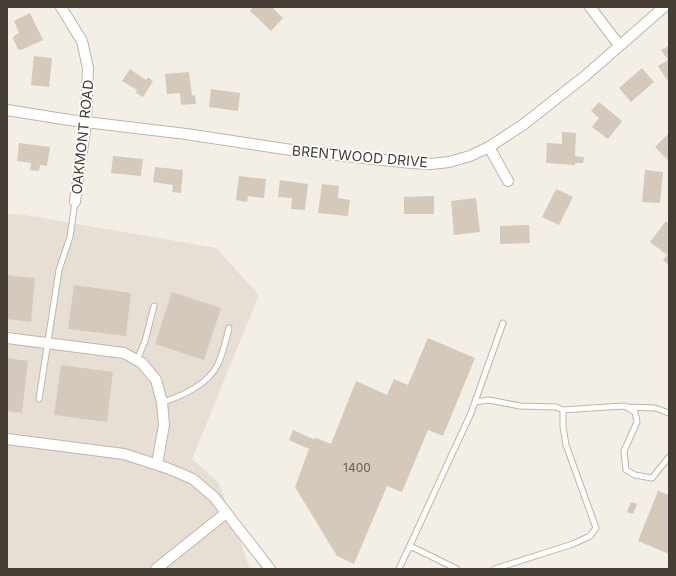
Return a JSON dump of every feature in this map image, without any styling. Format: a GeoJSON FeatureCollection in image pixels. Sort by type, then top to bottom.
{"type":"FeatureCollection","features":[{"type":"Feature","properties":{"kind":"street","name":"OAKMONT ROAD"},"geometry":{"type":"LineString","coordinates":[[61,7],[82,41],[88,68],[86,122],[75,202]]}},
{"type":"Feature","properties":{"kind":"street"},"geometry":{"type":"LineString","coordinates":[[590,7],[619,45]]}},
{"type":"Feature","properties":{"kind":"street","name":"BRENTWOOD DRIVE"},"geometry":{"type":"LineString","coordinates":[[7,110],[86,122],[186,134],[298,151],[412,163],[431,164],[449,162],[470,156],[489,147],[524,124],[569,89],[664,7]]}},
{"type":"Feature","properties":{"kind":"street"},"geometry":{"type":"LineString","coordinates":[[489,147],[508,181]]}},
{"type":"Feature","properties":{"kind":"street"},"geometry":{"type":"LineString","coordinates":[[7,338],[124,353],[142,363],[156,380],[162,402],[164,425],[157,464]]}},
{"type":"Feature","properties":{"kind":"street"},"geometry":{"type":"LineString","coordinates":[[7,439],[124,454],[157,464],[192,479],[214,497],[270,569]]}},
{"type":"Feature","properties":{"kind":"street"},"geometry":{"type":"LineString","coordinates":[[156,569],[226,513]]}},
{"type":"Feature","properties":{"kind":"lane"},"geometry":{"type":"LineString","coordinates":[[39,399],[59,270],[70,237],[75,202]]}},
{"type":"Feature","properties":{"kind":"lane"},"geometry":{"type":"LineString","coordinates":[[137,360],[145,341],[154,306]]}},
{"type":"Feature","properties":{"kind":"lane"},"geometry":{"type":"LineString","coordinates":[[399,569],[471,413],[503,323]]}},
{"type":"Feature","properties":{"kind":"lane"},"geometry":{"type":"LineString","coordinates":[[162,402],[188,392],[213,373],[218,365],[229,328]]}},
{"type":"Feature","properties":{"kind":"lane"},"geometry":{"type":"LineString","coordinates":[[475,402],[489,400],[520,406],[556,407],[563,410],[626,406],[655,408],[669,412]]}},
{"type":"Feature","properties":{"kind":"lane"},"geometry":{"type":"LineString","coordinates":[[626,406],[635,412],[637,422],[624,451],[626,470],[635,476],[652,478],[669,457]]}},
{"type":"Feature","properties":{"kind":"lane"},"geometry":{"type":"LineString","coordinates":[[494,569],[573,544],[590,536],[596,528],[566,445],[562,427],[563,410]]}},
{"type":"Feature","properties":{"kind":"lane"},"geometry":{"type":"LineString","coordinates":[[410,546],[457,569]]}},
{"type":"Feature","properties":{"kind":"shaded area"},"geometry":{"type":"Polygon","coordinates":[[[7,214],[25,215],[216,248],[259,295],[192,459],[219,483],[250,569],[7,569],[7,214]]]}},
{"type":"Feature","properties":{"kind":"building"},"geometry":{"type":"Polygon","coordinates":[[[253,7],[272,7],[283,18],[271,31],[250,11],[253,7]]]}},
{"type":"Feature","properties":{"kind":"building"},"geometry":{"type":"Polygon","coordinates":[[[30,13],[43,40],[21,50],[18,49],[13,39],[14,36],[19,33],[14,21],[30,13]]]}},
{"type":"Feature","properties":{"kind":"building"},"geometry":{"type":"Polygon","coordinates":[[[669,46],[669,83],[658,66],[668,60],[661,50],[669,46]]]}},
{"type":"Feature","properties":{"kind":"building"},"geometry":{"type":"Polygon","coordinates":[[[34,56],[52,58],[49,87],[31,85],[34,56]]]}},
{"type":"Feature","properties":{"kind":"building"},"geometry":{"type":"Polygon","coordinates":[[[642,68],[654,82],[631,102],[619,88],[642,68]]]}},
{"type":"Feature","properties":{"kind":"building"},"geometry":{"type":"Polygon","coordinates":[[[130,69],[146,80],[148,77],[153,81],[143,97],[136,93],[137,90],[122,81],[130,69]]]}},
{"type":"Feature","properties":{"kind":"building"},"geometry":{"type":"Polygon","coordinates":[[[189,72],[192,96],[195,95],[196,104],[181,105],[180,93],[167,94],[165,74],[189,72]]]}},
{"type":"Feature","properties":{"kind":"building"},"geometry":{"type":"Polygon","coordinates":[[[211,89],[240,93],[238,111],[209,107],[211,89]]]}},
{"type":"Feature","properties":{"kind":"building"},"geometry":{"type":"Polygon","coordinates":[[[599,102],[622,121],[608,139],[592,127],[599,118],[591,111],[599,102]]]}},
{"type":"Feature","properties":{"kind":"building"},"geometry":{"type":"Polygon","coordinates":[[[562,132],[576,133],[575,156],[584,157],[583,163],[575,163],[575,165],[546,163],[547,143],[562,144],[562,132]]]}},
{"type":"Feature","properties":{"kind":"building"},"geometry":{"type":"Polygon","coordinates":[[[669,133],[669,159],[668,160],[655,147],[669,133]]]}},
{"type":"Feature","properties":{"kind":"building"},"geometry":{"type":"Polygon","coordinates":[[[19,143],[50,147],[47,166],[40,165],[39,171],[30,170],[31,163],[17,161],[19,143]]]}},
{"type":"Feature","properties":{"kind":"building"},"geometry":{"type":"Polygon","coordinates":[[[113,156],[143,159],[141,176],[111,173],[113,156]]]}},
{"type":"Feature","properties":{"kind":"building"},"geometry":{"type":"Polygon","coordinates":[[[155,167],[183,170],[181,193],[172,192],[173,185],[153,182],[155,167]]]}},
{"type":"Feature","properties":{"kind":"building"},"geometry":{"type":"Polygon","coordinates":[[[645,170],[663,172],[660,203],[642,202],[645,170]]]}},
{"type":"Feature","properties":{"kind":"building"},"geometry":{"type":"Polygon","coordinates":[[[239,176],[266,179],[264,198],[248,196],[247,202],[236,200],[239,176]]]}},
{"type":"Feature","properties":{"kind":"building"},"geometry":{"type":"Polygon","coordinates":[[[280,180],[308,184],[305,210],[291,209],[292,198],[278,197],[280,180]]]}},
{"type":"Feature","properties":{"kind":"building"},"geometry":{"type":"Polygon","coordinates":[[[322,184],[339,186],[338,198],[350,200],[348,216],[318,213],[322,184]]]}},
{"type":"Feature","properties":{"kind":"building"},"geometry":{"type":"Polygon","coordinates":[[[556,189],[573,197],[559,225],[542,217],[556,189]]]}},
{"type":"Feature","properties":{"kind":"building"},"geometry":{"type":"Polygon","coordinates":[[[434,196],[434,214],[404,214],[404,197],[434,196]]]}},
{"type":"Feature","properties":{"kind":"building"},"geometry":{"type":"Polygon","coordinates":[[[476,198],[480,232],[454,235],[451,201],[476,198]]]}},
{"type":"Feature","properties":{"kind":"building"},"geometry":{"type":"Polygon","coordinates":[[[666,221],[669,224],[669,265],[663,260],[667,255],[650,242],[666,221]]]}},
{"type":"Feature","properties":{"kind":"building"},"geometry":{"type":"Polygon","coordinates":[[[529,225],[530,243],[500,244],[500,226],[529,225]]]}},
{"type":"Feature","properties":{"kind":"building"},"geometry":{"type":"Polygon","coordinates":[[[7,275],[35,278],[31,322],[7,319],[7,275]]]}},
{"type":"Feature","properties":{"kind":"building"},"geometry":{"type":"Polygon","coordinates":[[[74,285],[131,293],[126,336],[68,329],[74,285]]]}},
{"type":"Feature","properties":{"kind":"building"},"geometry":{"type":"Polygon","coordinates":[[[172,292],[221,308],[204,360],[155,344],[172,292]]]}},
{"type":"Feature","properties":{"kind":"building"},"geometry":{"type":"Polygon","coordinates":[[[428,338],[475,358],[443,436],[428,430],[402,492],[387,486],[354,564],[337,556],[295,487],[309,449],[289,440],[293,430],[313,439],[316,438],[331,444],[356,381],[387,395],[394,379],[408,385],[428,338]]]}},
{"type":"Feature","properties":{"kind":"building"},"geometry":{"type":"Polygon","coordinates":[[[7,358],[28,361],[22,413],[7,411],[7,358]]]}},
{"type":"Feature","properties":{"kind":"building"},"geometry":{"type":"Polygon","coordinates":[[[61,365],[113,372],[107,422],[54,415],[61,365]]]}},
{"type":"Feature","properties":{"kind":"building"},"geometry":{"type":"Polygon","coordinates":[[[658,491],[669,495],[669,554],[638,541],[658,491]]]}},
{"type":"Feature","properties":{"kind":"building"},"geometry":{"type":"Polygon","coordinates":[[[631,502],[637,504],[633,514],[627,512],[631,502]]]}}]}
